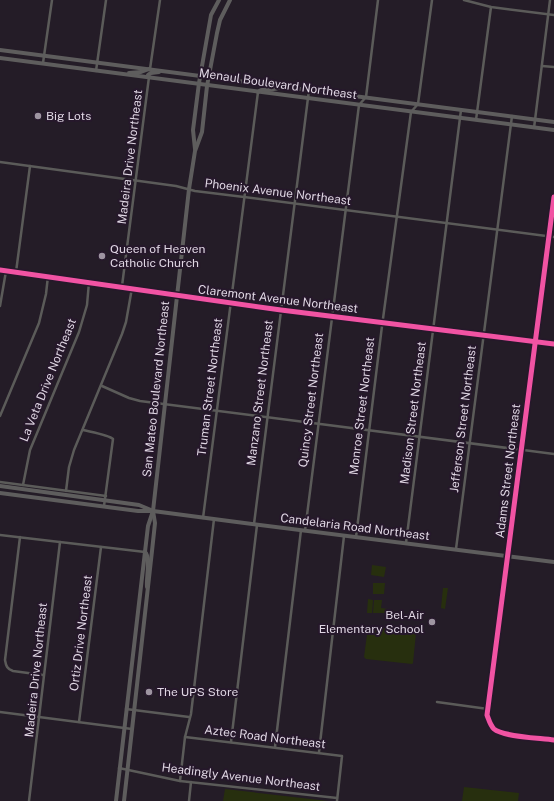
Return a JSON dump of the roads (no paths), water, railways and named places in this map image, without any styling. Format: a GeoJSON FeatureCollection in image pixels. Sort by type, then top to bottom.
{"type":"FeatureCollection","features":[{"type":"Feature","properties":{"kind":"main road","name":"San Mateo Boulevard Northeast"},"geometry":{"type":"LineString","coordinates":[[195,151],[193,130],[198,83],[211,15],[219,0]]}},
{"type":"Feature","properties":{"kind":"main road","name":"San Mateo Boulevard Northeast"},"geometry":{"type":"LineString","coordinates":[[116,801],[148,526],[153,511],[189,189],[195,151],[202,132],[209,77],[217,32],[220,20],[230,0]]}},
{"type":"Feature","properties":{"kind":"main road","name":"Menaul Boulevard Northeast"},"geometry":{"type":"LineString","coordinates":[[0,50],[554,122]]}},
{"type":"Feature","properties":{"kind":"main road","name":"Menaul Boulevard Northeast"},"geometry":{"type":"LineString","coordinates":[[0,58],[554,130]]}},
{"type":"Feature","properties":{"kind":"main road"},"geometry":{"type":"LineString","coordinates":[[122,74],[145,72],[150,69]]}},
{"type":"Feature","properties":{"kind":"main road"},"geometry":{"type":"LineString","coordinates":[[149,77],[149,73],[165,71]]}},
{"type":"Feature","properties":{"kind":"main road"},"geometry":{"type":"LineString","coordinates":[[258,92],[264,89],[273,90],[280,87]]}},
{"type":"Feature","properties":{"kind":"main road","name":"Candelaria Road Northeast"},"geometry":{"type":"LineString","coordinates":[[0,486],[106,498],[139,505],[153,511]]}},
{"type":"Feature","properties":{"kind":"main road","name":"Candelaria Road Northeast"},"geometry":{"type":"LineString","coordinates":[[0,493],[554,562]]}},
{"type":"Feature","properties":{"kind":"main road","name":"San Mateo Boulevard Northeast"},"geometry":{"type":"LineString","coordinates":[[124,801],[155,523],[153,511]]}},
{"type":"Feature","properties":{"kind":"main road"},"geometry":{"type":"LineString","coordinates":[[145,552],[148,558],[146,580],[148,593]]}},
{"type":"Feature","properties":{"kind":"street"},"geometry":{"type":"LineString","coordinates":[[43,63],[52,0]]}},
{"type":"Feature","properties":{"kind":"street"},"geometry":{"type":"LineString","coordinates":[[96,71],[106,0]]}},
{"type":"Feature","properties":{"kind":"street"},"geometry":{"type":"LineString","coordinates":[[150,69],[160,0]]}},
{"type":"Feature","properties":{"kind":"street"},"geometry":{"type":"LineString","coordinates":[[359,105],[366,97],[378,0]]}},
{"type":"Feature","properties":{"kind":"street"},"geometry":{"type":"LineString","coordinates":[[410,112],[418,104],[432,0]]}},
{"type":"Feature","properties":{"kind":"street"},"geometry":{"type":"LineString","coordinates":[[464,0],[491,7],[554,15]]}},
{"type":"Feature","properties":{"kind":"street"},"geometry":{"type":"LineString","coordinates":[[534,128],[550,0]]}},
{"type":"Feature","properties":{"kind":"street"},"geometry":{"type":"LineString","coordinates":[[476,120],[491,7]]}},
{"type":"Feature","properties":{"kind":"street"},"geometry":{"type":"LineString","coordinates":[[542,66],[554,68]]}},
{"type":"Feature","properties":{"kind":"street","name":"Madeira Drive Northeast"},"geometry":{"type":"LineString","coordinates":[[122,287],[149,77]]}},
{"type":"Feature","properties":{"kind":"street","name":"Manzano Street Northeast"},"geometry":{"type":"LineString","coordinates":[[231,742],[267,417],[296,204],[309,90]]}},
{"type":"Feature","properties":{"kind":"street","name":"Truman Street Northeast"},"geometry":{"type":"LineString","coordinates":[[203,518],[258,92]]}},
{"type":"Feature","properties":{"kind":"street","name":"Quincy Street Northeast"},"geometry":{"type":"LineString","coordinates":[[276,747],[359,105]]}},
{"type":"Feature","properties":{"kind":"street","name":"Madison Street Northeast"},"geometry":{"type":"LineString","coordinates":[[406,543],[461,110]]}},
{"type":"Feature","properties":{"kind":"street","name":"Monroe Street Northeast"},"geometry":{"type":"LineString","coordinates":[[356,537],[382,322],[410,112]]}},
{"type":"Feature","properties":{"kind":"street","name":"Jefferson Street Northeast"},"geometry":{"type":"LineString","coordinates":[[456,549],[512,116]]}},
{"type":"Feature","properties":{"kind":"street","name":"Phoenix Avenue Northeast"},"geometry":{"type":"LineString","coordinates":[[0,162],[136,180],[244,197],[554,237]]}},
{"type":"Feature","properties":{"kind":"street"},"geometry":{"type":"LineString","coordinates":[[16,272],[30,166]]}},
{"type":"Feature","properties":{"kind":"street","name":"Adams Street Northeast"},"geometry":{"type":"LineString","coordinates":[[554,197],[488,709],[489,720],[493,728],[501,733],[554,740]]}},
{"type":"Feature","properties":{"kind":"street","name":"Claremont Avenue Northeast"},"geometry":{"type":"LineString","coordinates":[[0,270],[281,310],[554,344]]}},
{"type":"Feature","properties":{"kind":"street"},"geometry":{"type":"LineString","coordinates":[[0,306],[6,271]]}},
{"type":"Feature","properties":{"kind":"street"},"geometry":{"type":"LineString","coordinates":[[0,416],[38,323],[46,294],[48,276]]}},
{"type":"Feature","properties":{"kind":"street","name":"La Veta Drive Northeast"},"geometry":{"type":"LineString","coordinates":[[23,485],[30,450],[81,326],[89,282]]}},
{"type":"Feature","properties":{"kind":"street"},"geometry":{"type":"LineString","coordinates":[[66,491],[70,461],[122,334],[126,322],[132,288]]}},
{"type":"Feature","properties":{"kind":"street"},"geometry":{"type":"LineString","coordinates":[[102,386],[135,400],[554,454]]}},
{"type":"Feature","properties":{"kind":"street"},"geometry":{"type":"LineString","coordinates":[[83,430],[110,436],[113,439],[104,507]]}},
{"type":"Feature","properties":{"kind":"street"},"geometry":{"type":"LineString","coordinates":[[0,482],[106,498]]}},
{"type":"Feature","properties":{"kind":"street"},"geometry":{"type":"LineString","coordinates":[[180,780],[185,737],[190,714],[214,519]]}},
{"type":"Feature","properties":{"kind":"street"},"geometry":{"type":"LineString","coordinates":[[0,534],[145,552]]}},
{"type":"Feature","properties":{"kind":"street"},"geometry":{"type":"LineString","coordinates":[[319,752],[344,536]]}},
{"type":"Feature","properties":{"kind":"street"},"geometry":{"type":"LineString","coordinates":[[20,537],[5,660],[6,666],[9,670],[43,675]]}},
{"type":"Feature","properties":{"kind":"street","name":"Madeira Drive Northeast"},"geometry":{"type":"LineString","coordinates":[[29,801],[60,542]]}},
{"type":"Feature","properties":{"kind":"street","name":"Ortiz Drive Northeast"},"geometry":{"type":"LineString","coordinates":[[79,722],[101,547]]}},
{"type":"Feature","properties":{"kind":"street"},"geometry":{"type":"LineString","coordinates":[[437,702],[488,709]]}},
{"type":"Feature","properties":{"kind":"street","name":"Aztec Road Northeast"},"geometry":{"type":"LineString","coordinates":[[126,709],[189,717]]}},
{"type":"Feature","properties":{"kind":"street"},"geometry":{"type":"LineString","coordinates":[[0,712],[132,729]]}},
{"type":"Feature","properties":{"kind":"street","name":"Aztec Road Northeast"},"geometry":{"type":"LineString","coordinates":[[185,737],[319,752],[342,756],[337,800]]}},
{"type":"Feature","properties":{"kind":"street","name":"Headingly Avenue Northeast"},"geometry":{"type":"LineString","coordinates":[[119,768],[191,782],[337,800]]}},
{"type":"Feature","properties":{"kind":"street"},"geometry":{"type":"LineString","coordinates":[[189,801],[191,782]]}},
{"type":"Feature","properties":{"kind":"place","name":"Big Lots"},"geometry":{"type":"Point","coordinates":[38,116]}},
{"type":"Feature","properties":{"kind":"place","name":"Queen of Heaven Catholic Church"},"geometry":{"type":"Point","coordinates":[102,256]}},
{"type":"Feature","properties":{"kind":"place","name":"Bel-Air Elementary School"},"geometry":{"type":"Point","coordinates":[432,622]}},
{"type":"Feature","properties":{"kind":"place","name":"The UPS Store"},"geometry":{"type":"Point","coordinates":[149,692]}}]}
